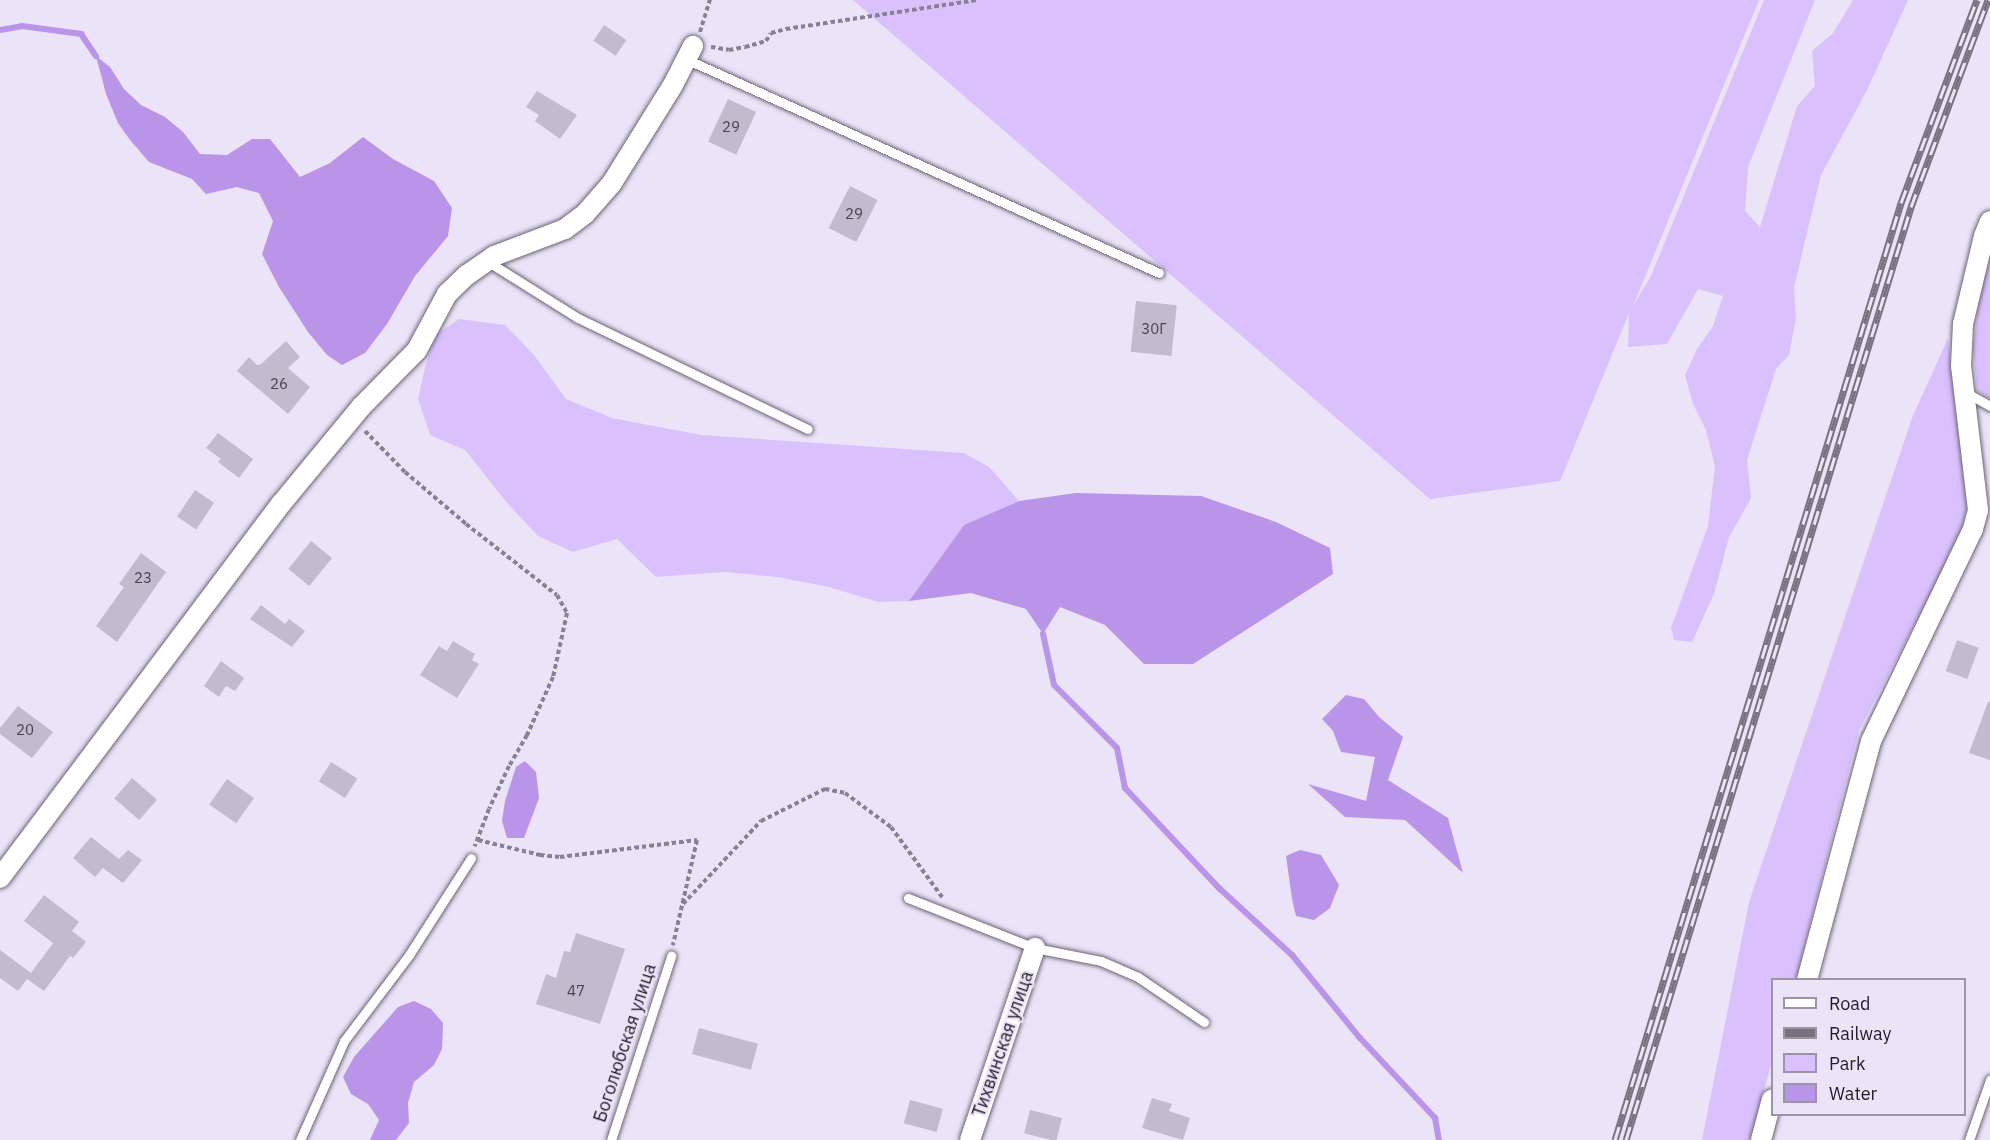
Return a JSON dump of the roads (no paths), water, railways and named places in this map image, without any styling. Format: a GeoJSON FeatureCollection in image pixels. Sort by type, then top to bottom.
{"type":"FeatureCollection","features":[{"type":"Feature","properties":{"kind":"street"},"geometry":{"type":"LineString","coordinates":[[0,878],[281,504],[351,419],[417,350],[447,294],[487,261],[565,229],[585,214],[612,183],[673,85],[692,48]]}},
{"type":"Feature","properties":{"kind":"street"},"geometry":{"type":"LineString","coordinates":[[1808,978],[1871,741],[1976,519],[1978,510],[1976,473],[1961,366],[1963,324],[1984,236],[1990,221]]}},
{"type":"Feature","properties":{"kind":"street","name":"Тихвинская улица"},"geometry":{"type":"LineString","coordinates":[[970,1140],[1035,948]]}},
{"type":"Feature","properties":{"kind":"street"},"geometry":{"type":"LineString","coordinates":[[1761,1140],[1771,1106]]}},
{"type":"Feature","properties":{"kind":"lane"},"geometry":{"type":"LineString","coordinates":[[692,48],[1159,273]]}},
{"type":"Feature","properties":{"kind":"lane"},"geometry":{"type":"LineString","coordinates":[[487,261],[578,318],[808,429]]}},
{"type":"Feature","properties":{"kind":"lane"},"geometry":{"type":"LineString","coordinates":[[1965,392],[1990,406]]}},
{"type":"Feature","properties":{"kind":"lane"},"geometry":{"type":"LineString","coordinates":[[300,1140],[344,1041],[409,955],[471,858]]}},
{"type":"Feature","properties":{"kind":"lane"},"geometry":{"type":"LineString","coordinates":[[908,898],[1035,948],[1101,961],[1138,977],[1204,1022]]}},
{"type":"Feature","properties":{"kind":"lane","name":"Боголюбская улица"},"geometry":{"type":"LineString","coordinates":[[611,1140],[671,956]]}},
{"type":"Feature","properties":{"kind":"lane"},"geometry":{"type":"LineString","coordinates":[[1969,1140],[1990,1080]]}},
{"type":"Feature","properties":{"kind":"water"},"geometry":{"type":"Polygon","coordinates":[[[96,56],[110,67],[124,89],[141,105],[165,117],[183,132],[200,154],[227,155],[252,139],[270,139],[300,177],[330,163],[363,137],[393,159],[434,181],[452,208],[448,236],[415,276],[387,324],[365,353],[342,365],[327,355],[308,332],[279,287],[262,254],[273,221],[259,193],[237,187],[206,194],[192,179],[149,162],[118,123],[106,94],[96,56]]]}},
{"type":"Feature","properties":{"kind":"water"},"geometry":{"type":"Polygon","coordinates":[[[1076,493],[1201,496],[1276,522],[1330,548],[1333,574],[1193,664],[1144,664],[1105,625],[1060,607],[1043,634],[1026,609],[971,593],[909,601],[964,525],[1019,501],[1076,493]]]}},
{"type":"Feature","properties":{"kind":"water"},"geometry":{"type":"Polygon","coordinates":[[[1346,695],[1364,699],[1379,717],[1403,737],[1388,780],[1448,818],[1463,873],[1405,820],[1345,817],[1308,784],[1366,801],[1375,757],[1341,752],[1333,731],[1322,719],[1346,695]]]}},
{"type":"Feature","properties":{"kind":"water"},"geometry":{"type":"Polygon","coordinates":[[[525,761],[536,772],[539,798],[524,838],[507,838],[502,821],[505,801],[516,767],[525,761]]]}},
{"type":"Feature","properties":{"kind":"water"},"geometry":{"type":"Polygon","coordinates":[[[1300,850],[1321,855],[1339,885],[1330,908],[1314,920],[1296,916],[1292,899],[1286,856],[1300,850]]]}},
{"type":"Feature","properties":{"kind":"water"},"geometry":{"type":"Polygon","coordinates":[[[414,1001],[431,1009],[443,1023],[442,1049],[434,1065],[414,1082],[408,1103],[409,1123],[396,1140],[370,1140],[379,1120],[368,1104],[351,1094],[343,1077],[354,1057],[398,1007],[414,1001]]]}},
{"type":"Feature","properties":{"kind":"waterway"},"geometry":{"type":"LineString","coordinates":[[0,30],[22,26],[81,34],[96,56]]}},
{"type":"Feature","properties":{"kind":"waterway"},"geometry":{"type":"LineString","coordinates":[[1043,634],[1054,685],[1117,748],[1125,788],[1220,889],[1292,955],[1360,1038],[1435,1118],[1439,1140]]}},
{"type":"Feature","properties":{"kind":"railway"},"geometry":{"type":"LineString","coordinates":[[1615,1140],[1901,203],[1977,0]]}},
{"type":"Feature","properties":{"kind":"railway"},"geometry":{"type":"LineString","coordinates":[[1626,1140],[1911,207],[1988,0]]}}]}
